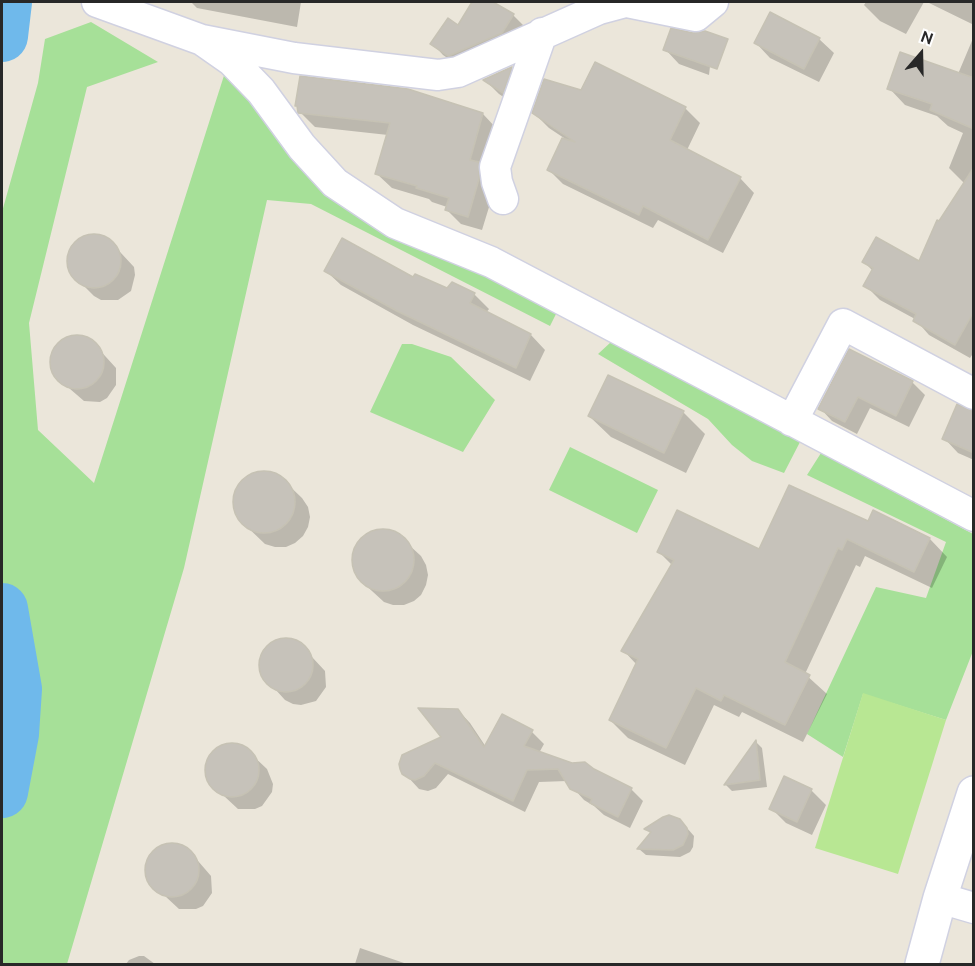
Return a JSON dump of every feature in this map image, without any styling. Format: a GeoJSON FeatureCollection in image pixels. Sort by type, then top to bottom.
{"type":"FeatureCollection","features":[{"type":"Feature","properties":{"kind":"street"},"geometry":{"type":"LineString","coordinates":[[97,2],[202,40],[294,58],[438,75],[458,72],[599,9],[626,2],[696,16],[713,2]]}},
{"type":"Feature","properties":{"kind":"street"},"geometry":{"type":"LineString","coordinates":[[503,199],[496,182],[495,167],[542,33]]}},
{"type":"Feature","properties":{"kind":"street"},"geometry":{"type":"LineString","coordinates":[[202,40],[232,62],[261,91],[302,147],[335,183],[395,223],[491,262],[974,516]]}},
{"type":"Feature","properties":{"kind":"street"},"geometry":{"type":"LineString","coordinates":[[792,421],[843,324],[974,394]]}},
{"type":"Feature","properties":{"kind":"street"},"geometry":{"type":"LineString","coordinates":[[922,964],[940,898],[974,793]]}},
{"type":"Feature","properties":{"kind":"street"},"geometry":{"type":"LineString","coordinates":[[940,898],[974,908]]}},
{"type":"Feature","properties":{"kind":"green space"},"geometry":{"type":"Polygon","coordinates":[[[91,22],[158,62],[87,87],[29,323],[38,430],[94,483],[228,63],[302,147],[398,215],[560,306],[550,326],[311,204],[267,200],[184,568],[67,964],[2,964],[2,794],[31,721],[2,586],[2,212],[38,83],[45,39],[91,22]]]}},
{"type":"Feature","properties":{"kind":"green space"},"geometry":{"type":"Polygon","coordinates":[[[623,331],[800,442],[784,473],[752,461],[732,445],[708,419],[598,354],[623,331]]]}},
{"type":"Feature","properties":{"kind":"green space"},"geometry":{"type":"Polygon","coordinates":[[[402,344],[412,344],[451,357],[495,400],[463,452],[370,412],[402,344]]]}},
{"type":"Feature","properties":{"kind":"green space"},"geometry":{"type":"Polygon","coordinates":[[[570,447],[658,490],[637,533],[549,490],[570,447]]]}},
{"type":"Feature","properties":{"kind":"green space"},"geometry":{"type":"Polygon","coordinates":[[[821,453],[973,534],[973,651],[946,720],[863,694],[843,757],[807,734],[876,587],[926,598],[946,542],[807,475],[821,453]]]}},
{"type":"Feature","properties":{"kind":"green space"},"geometry":{"type":"Polygon","coordinates":[[[863,693],[946,720],[898,874],[815,848],[863,693]]]}},
{"type":"Feature","properties":{"kind":"building"},"geometry":{"type":"Polygon","coordinates":[[[472,2],[493,2],[514,14],[502,33],[448,56],[430,44],[448,18],[458,25],[472,2]]]}},
{"type":"Feature","properties":{"kind":"building"},"geometry":{"type":"Polygon","coordinates":[[[770,12],[820,38],[804,69],[754,43],[770,12]]]}},
{"type":"Feature","properties":{"kind":"building"},"geometry":{"type":"Polygon","coordinates":[[[671,28],[693,33],[705,31],[728,39],[717,69],[663,50],[671,28]]]}},
{"type":"Feature","properties":{"kind":"building"},"geometry":{"type":"Polygon","coordinates":[[[900,52],[974,78],[974,129],[930,110],[932,104],[887,89],[900,52]]]}},
{"type":"Feature","properties":{"kind":"building"},"geometry":{"type":"Polygon","coordinates":[[[595,62],[686,107],[670,140],[741,177],[708,240],[643,206],[639,215],[547,170],[562,138],[575,142],[532,113],[544,79],[581,90],[595,62]]]}},
{"type":"Feature","properties":{"kind":"building"},"geometry":{"type":"Polygon","coordinates":[[[512,67],[503,93],[483,80],[512,67]]]}},
{"type":"Feature","properties":{"kind":"building"},"geometry":{"type":"Polygon","coordinates":[[[300,76],[408,89],[483,113],[470,160],[479,162],[479,179],[468,217],[445,210],[449,198],[375,174],[390,123],[298,113],[297,106],[295,106],[300,76]]]}},
{"type":"Feature","properties":{"kind":"building"},"geometry":{"type":"Polygon","coordinates":[[[974,167],[974,311],[955,345],[913,321],[916,314],[863,286],[873,268],[862,262],[876,237],[919,261],[937,220],[939,221],[974,167]]]}},
{"type":"Feature","properties":{"kind":"building"},"geometry":{"type":"Polygon","coordinates":[[[94,234],[104,236],[113,242],[119,251],[121,261],[119,271],[113,280],[104,286],[94,288],[84,286],[75,280],[69,271],[67,261],[69,251],[75,242],[84,236],[94,234]]]}},
{"type":"Feature","properties":{"kind":"building"},"geometry":{"type":"Polygon","coordinates":[[[342,238],[413,277],[415,274],[447,288],[452,282],[475,293],[470,303],[531,334],[516,368],[397,311],[324,271],[342,238]]]}},
{"type":"Feature","properties":{"kind":"building"},"geometry":{"type":"Polygon","coordinates":[[[77,335],[96,343],[104,362],[96,381],[77,389],[58,381],[50,362],[58,343],[77,335]]]}},
{"type":"Feature","properties":{"kind":"building"},"geometry":{"type":"Polygon","coordinates":[[[849,349],[913,381],[896,416],[858,397],[845,422],[818,409],[849,349]]]}},
{"type":"Feature","properties":{"kind":"building"},"geometry":{"type":"Polygon","coordinates":[[[608,375],[684,411],[664,453],[588,416],[608,375]]]}},
{"type":"Feature","properties":{"kind":"building"},"geometry":{"type":"Polygon","coordinates":[[[957,404],[974,411],[974,453],[942,439],[957,404]]]}},
{"type":"Feature","properties":{"kind":"building"},"geometry":{"type":"Polygon","coordinates":[[[264,471],[276,473],[286,480],[293,490],[295,502],[293,514],[286,524],[276,531],[264,533],[252,531],[242,524],[235,514],[233,502],[235,490],[242,480],[252,473],[264,471]]]}},
{"type":"Feature","properties":{"kind":"building"},"geometry":{"type":"Polygon","coordinates":[[[789,485],[868,521],[873,510],[930,538],[914,572],[847,539],[842,550],[838,548],[785,662],[810,675],[785,725],[724,695],[721,701],[696,688],[666,748],[609,720],[638,659],[621,651],[674,560],[657,552],[677,510],[759,549],[789,485]]]}},
{"type":"Feature","properties":{"kind":"building"},"geometry":{"type":"Polygon","coordinates":[[[383,529],[395,531],[405,538],[412,548],[414,560],[412,572],[405,582],[395,589],[383,591],[371,589],[361,582],[354,572],[352,560],[354,548],[361,538],[371,531],[383,529]]]}},
{"type":"Feature","properties":{"kind":"building"},"geometry":{"type":"Polygon","coordinates":[[[286,638],[296,640],[305,646],[311,655],[313,665],[311,675],[305,684],[296,690],[286,692],[276,690],[267,684],[261,675],[259,665],[261,655],[267,646],[276,640],[286,638]]]}},
{"type":"Feature","properties":{"kind":"building"},"geometry":{"type":"Polygon","coordinates":[[[418,708],[458,709],[484,747],[502,714],[533,730],[524,746],[572,763],[585,762],[632,788],[618,817],[590,803],[592,799],[570,789],[558,769],[527,770],[513,801],[435,763],[424,776],[415,780],[410,779],[402,774],[400,769],[402,755],[441,737],[418,708]]]}},
{"type":"Feature","properties":{"kind":"building"},"geometry":{"type":"Polygon","coordinates":[[[756,740],[760,780],[724,785],[756,740]]]}},
{"type":"Feature","properties":{"kind":"building"},"geometry":{"type":"Polygon","coordinates":[[[232,743],[242,745],[251,751],[257,760],[259,770],[257,780],[251,789],[242,795],[232,797],[222,795],[213,789],[207,780],[205,770],[207,760],[213,751],[222,745],[232,743]]]}},
{"type":"Feature","properties":{"kind":"building"},"geometry":{"type":"Polygon","coordinates":[[[784,776],[812,789],[797,822],[769,809],[784,776]]]}},
{"type":"Feature","properties":{"kind":"building"},"geometry":{"type":"Polygon","coordinates":[[[669,815],[680,819],[687,828],[688,834],[683,845],[673,850],[637,849],[651,832],[644,829],[669,815]]]}},
{"type":"Feature","properties":{"kind":"building"},"geometry":{"type":"Polygon","coordinates":[[[172,843],[182,845],[191,851],[197,860],[199,870],[197,880],[191,889],[182,895],[172,897],[162,895],[153,889],[147,880],[145,870],[147,860],[153,851],[162,845],[172,843]]]}},
{"type":"Feature","properties":{"kind":"waterway"},"geometry":{"type":"LineString","coordinates":[[2,36],[6,2]]}},
{"type":"Feature","properties":{"kind":"waterway"},"geometry":{"type":"LineString","coordinates":[[2,609],[16,689],[13,734],[2,792]]}}]}
